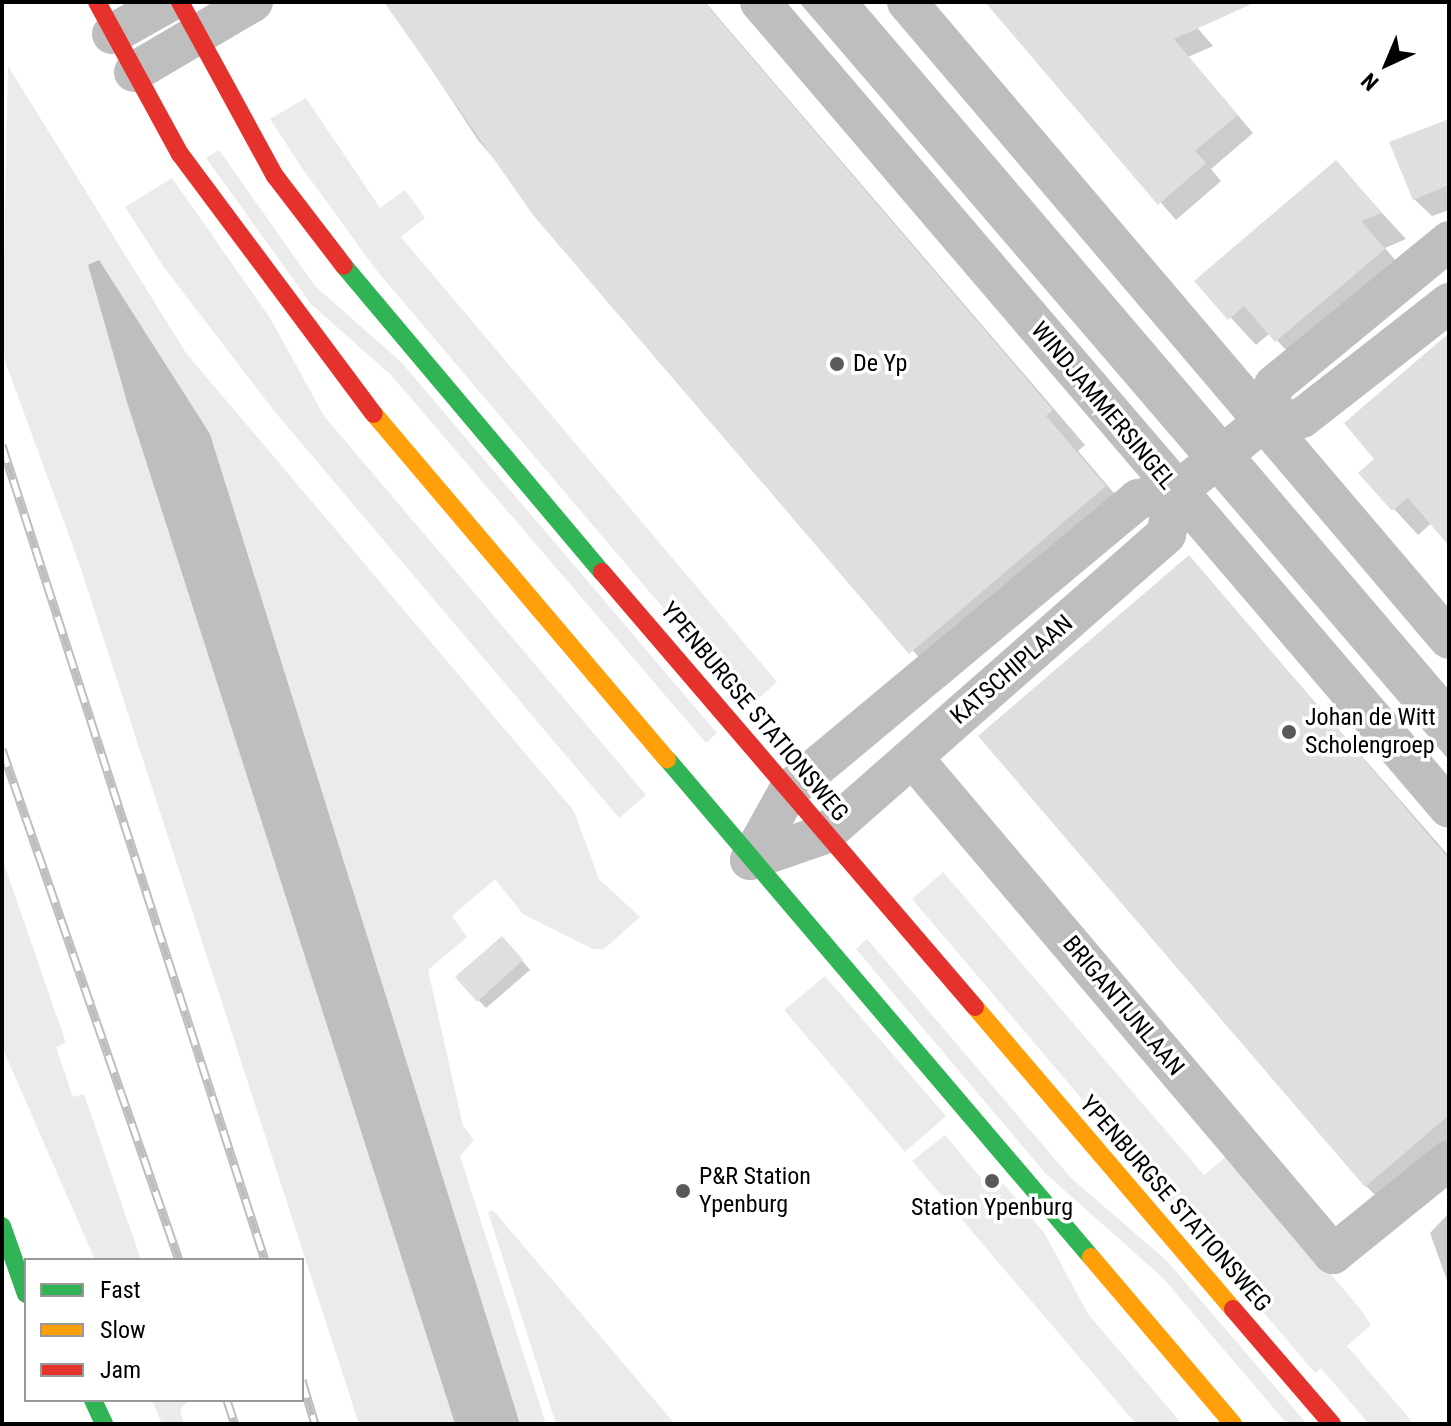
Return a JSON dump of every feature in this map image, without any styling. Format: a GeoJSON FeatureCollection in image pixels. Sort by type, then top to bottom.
{"type":"FeatureCollection","features":[{"type":"Feature","properties":{"kind":"main road"},"geometry":{"type":"LineString","coordinates":[[104,18],[211,203],[327,359],[750,860],[1233,1424]]}},
{"type":"Feature","properties":{"kind":"main road","name":"YPENBURGSE STATIONSWEG"},"geometry":{"type":"LineString","coordinates":[[189,19],[275,176],[380,314],[1332,1424]]}},
{"type":"Feature","properties":{"kind":"main road"},"geometry":{"type":"LineString","coordinates":[[5,1218],[29,1258]]}},
{"type":"Feature","properties":{"kind":"main road"},"geometry":{"type":"LineString","coordinates":[[5,1218],[24,1287]]}},
{"type":"Feature","properties":{"kind":"main road"},"geometry":{"type":"LineString","coordinates":[[94,1402],[104,1424]]}},
{"type":"Feature","properties":{"kind":"street"},"geometry":{"type":"LineString","coordinates":[[104,18],[169,2]]}},
{"type":"Feature","properties":{"kind":"street"},"geometry":{"type":"LineString","coordinates":[[134,72],[189,19],[253,2]]}},
{"type":"Feature","properties":{"kind":"street","name":"WINDJAMMERSINGEL"},"geometry":{"type":"LineString","coordinates":[[760,2],[1188,482],[1449,808]]}},
{"type":"Feature","properties":{"kind":"street"},"geometry":{"type":"LineString","coordinates":[[907,2],[1252,431],[1449,639]]}},
{"type":"Feature","properties":{"kind":"street"},"geometry":{"type":"LineString","coordinates":[[1252,431],[1274,385],[1435,250]]}},
{"type":"Feature","properties":{"kind":"street"},"geometry":{"type":"LineString","coordinates":[[750,860],[789,790],[1138,499],[1188,482],[1252,431],[1302,418],[1444,304],[1435,250]]}},
{"type":"Feature","properties":{"kind":"street","name":"KATSCHIPLAAN"},"geometry":{"type":"LineString","coordinates":[[825,834],[1166,534],[1188,482]]}},
{"type":"Feature","properties":{"kind":"street","name":"BRIGANTIJNLAAN"},"geometry":{"type":"LineString","coordinates":[[913,758],[1333,1254],[1449,1160]]}},
{"type":"Feature","properties":{"kind":"street"},"geometry":{"type":"LineString","coordinates":[[750,860],[825,834]]}},
{"type":"Feature","properties":{"kind":"shaded area"},"geometry":{"type":"Polygon","coordinates":[[[799,2],[862,2],[1449,690],[1449,760],[799,2]]]}},
{"type":"Feature","properties":{"kind":"shaded area"},"geometry":{"type":"Polygon","coordinates":[[[8,66],[186,353],[574,811],[599,879],[640,917],[604,949],[593,949],[523,914],[495,879],[452,916],[467,937],[428,970],[463,1126],[474,1140],[460,1156],[546,1424],[520,1424],[210,434],[88,265],[455,1424],[359,1424],[79,563],[2,353],[8,66]]]}},
{"type":"Feature","properties":{"kind":"shaded area"},"geometry":{"type":"Polygon","coordinates":[[[306,98],[380,208],[405,190],[425,218],[401,237],[777,682],[748,708],[377,271],[302,168],[270,119],[306,98]]]}},
{"type":"Feature","properties":{"kind":"shaded area"},"geometry":{"type":"Polygon","coordinates":[[[219,150],[315,286],[401,362],[717,733],[706,743],[392,376],[311,304],[206,158],[219,150]]]}},
{"type":"Feature","properties":{"kind":"shaded area"},"geometry":{"type":"Polygon","coordinates":[[[172,178],[270,318],[324,416],[646,795],[619,818],[275,412],[163,266],[125,207],[172,178]]]}},
{"type":"Feature","properties":{"kind":"shaded area"},"geometry":{"type":"Polygon","coordinates":[[[99,260],[210,434],[520,1424],[455,1424],[127,402],[88,265],[99,260]]]}},
{"type":"Feature","properties":{"kind":"shaded area"},"geometry":{"type":"Polygon","coordinates":[[[2,858],[66,1043],[56,1047],[73,1097],[84,1094],[140,1258],[94,1258],[2,1047],[2,858]]]}},
{"type":"Feature","properties":{"kind":"shaded area"},"geometry":{"type":"Polygon","coordinates":[[[943,872],[1204,1175],[1229,1154],[1358,1306],[1371,1325],[1347,1346],[1414,1424],[1369,1424],[1321,1368],[1315,1373],[912,899],[943,872]]]}},
{"type":"Feature","properties":{"kind":"shaded area"},"geometry":{"type":"Polygon","coordinates":[[[867,939],[1072,1179],[1166,1260],[1307,1424],[1287,1424],[1163,1278],[1046,1174],[856,949],[867,939]]]}},
{"type":"Feature","properties":{"kind":"shaded area"},"geometry":{"type":"Polygon","coordinates":[[[825,976],[946,1116],[905,1152],[784,1010],[825,976]]]}},
{"type":"Feature","properties":{"kind":"shaded area"},"geometry":{"type":"Polygon","coordinates":[[[945,1135],[991,1190],[1002,1182],[1045,1234],[1088,1314],[1182,1424],[1136,1424],[912,1161],[945,1135]]]}},
{"type":"Feature","properties":{"kind":"shaded area"},"geometry":{"type":"Polygon","coordinates":[[[493,1210],[675,1424],[556,1424],[488,1212],[493,1210]]]}},
{"type":"Feature","properties":{"kind":"shaded area"},"geometry":{"type":"Polygon","coordinates":[[[153,1402],[187,1402],[180,1410],[184,1424],[162,1424],[153,1402]]]}},
{"type":"Feature","properties":{"kind":"building","name":"De Yp"},"geometry":{"type":"Polygon","coordinates":[[[384,2],[704,2],[1053,410],[1046,416],[1106,486],[909,654],[533,215],[384,2]]]}},
{"type":"Feature","properties":{"kind":"building"},"geometry":{"type":"Polygon","coordinates":[[[985,2],[1256,2],[1174,39],[1238,115],[1195,151],[1206,163],[1158,205],[985,2]]]}},
{"type":"Feature","properties":{"kind":"building"},"geometry":{"type":"Polygon","coordinates":[[[1449,119],[1449,185],[1413,200],[1389,142],[1449,119]]]}},
{"type":"Feature","properties":{"kind":"building"},"geometry":{"type":"Polygon","coordinates":[[[1336,160],[1382,213],[1361,221],[1385,249],[1275,342],[1244,306],[1228,320],[1194,281],[1336,160]]]}},
{"type":"Feature","properties":{"kind":"building"},"geometry":{"type":"Polygon","coordinates":[[[1449,333],[1449,546],[1408,498],[1392,511],[1358,473],[1374,459],[1344,423],[1449,333]]]}},
{"type":"Feature","properties":{"kind":"building"},"geometry":{"type":"Polygon","coordinates":[[[1189,555],[1449,859],[1449,1115],[1365,1187],[978,736],[1189,555]]]}},
{"type":"Feature","properties":{"kind":"building"},"geometry":{"type":"Polygon","coordinates":[[[502,936],[523,960],[477,1002],[455,977],[502,936]]]}},
{"type":"Feature","properties":{"kind":"railway"},"geometry":{"type":"LineString","coordinates":[[2,445],[264,1258]]}},
{"type":"Feature","properties":{"kind":"railway"},"geometry":{"type":"LineString","coordinates":[[2,749],[178,1258]]}},
{"type":"Feature","properties":{"kind":"railway"},"geometry":{"type":"LineString","coordinates":[[304,1387],[315,1424]]}},
{"type":"Feature","properties":{"kind":"railway"},"geometry":{"type":"LineString","coordinates":[[228,1402],[235,1424]]}},
{"type":"Feature","properties":{"kind":"traffic: fast"},"geometry":{"type":"LineString","coordinates":[[344,266],[602,572]]}},
{"type":"Feature","properties":{"kind":"traffic: fast"},"geometry":{"type":"LineString","coordinates":[[667,759],[1091,1257]]}},
{"type":"Feature","properties":{"kind":"traffic: fast"},"geometry":{"type":"LineString","coordinates":[[2,1226],[24,1288]]}},
{"type":"Feature","properties":{"kind":"traffic: fast"},"geometry":{"type":"LineString","coordinates":[[94,1402],[104,1424]]}},
{"type":"Feature","properties":{"kind":"traffic: slow"},"geometry":{"type":"LineString","coordinates":[[374,414],[667,759]]}},
{"type":"Feature","properties":{"kind":"traffic: slow"},"geometry":{"type":"LineString","coordinates":[[975,1007],[1233,1309]]}},
{"type":"Feature","properties":{"kind":"traffic: slow"},"geometry":{"type":"LineString","coordinates":[[1091,1257],[1233,1424]]}},
{"type":"Feature","properties":{"kind":"traffic: jam"},"geometry":{"type":"LineString","coordinates":[[97,2],[180,154],[374,414]]}},
{"type":"Feature","properties":{"kind":"traffic: jam"},"geometry":{"type":"LineString","coordinates":[[180,2],[275,176],[344,266]]}},
{"type":"Feature","properties":{"kind":"traffic: jam"},"geometry":{"type":"LineString","coordinates":[[602,572],[975,1007]]}},
{"type":"Feature","properties":{"kind":"traffic: jam"},"geometry":{"type":"LineString","coordinates":[[1233,1309],[1332,1424]]}},
{"type":"Feature","properties":{"kind":"place","name":"De Yp"},"geometry":{"type":"Point","coordinates":[837,364]}},
{"type":"Feature","properties":{"kind":"place","name":"Johan de Witt Scholengroep"},"geometry":{"type":"Point","coordinates":[1289,732]}},
{"type":"Feature","properties":{"kind":"place","name":"Station Ypenburg"},"geometry":{"type":"Point","coordinates":[992,1181]}},
{"type":"Feature","properties":{"kind":"place","name":"P&R Station Ypenburg"},"geometry":{"type":"Point","coordinates":[683,1191]}}]}
